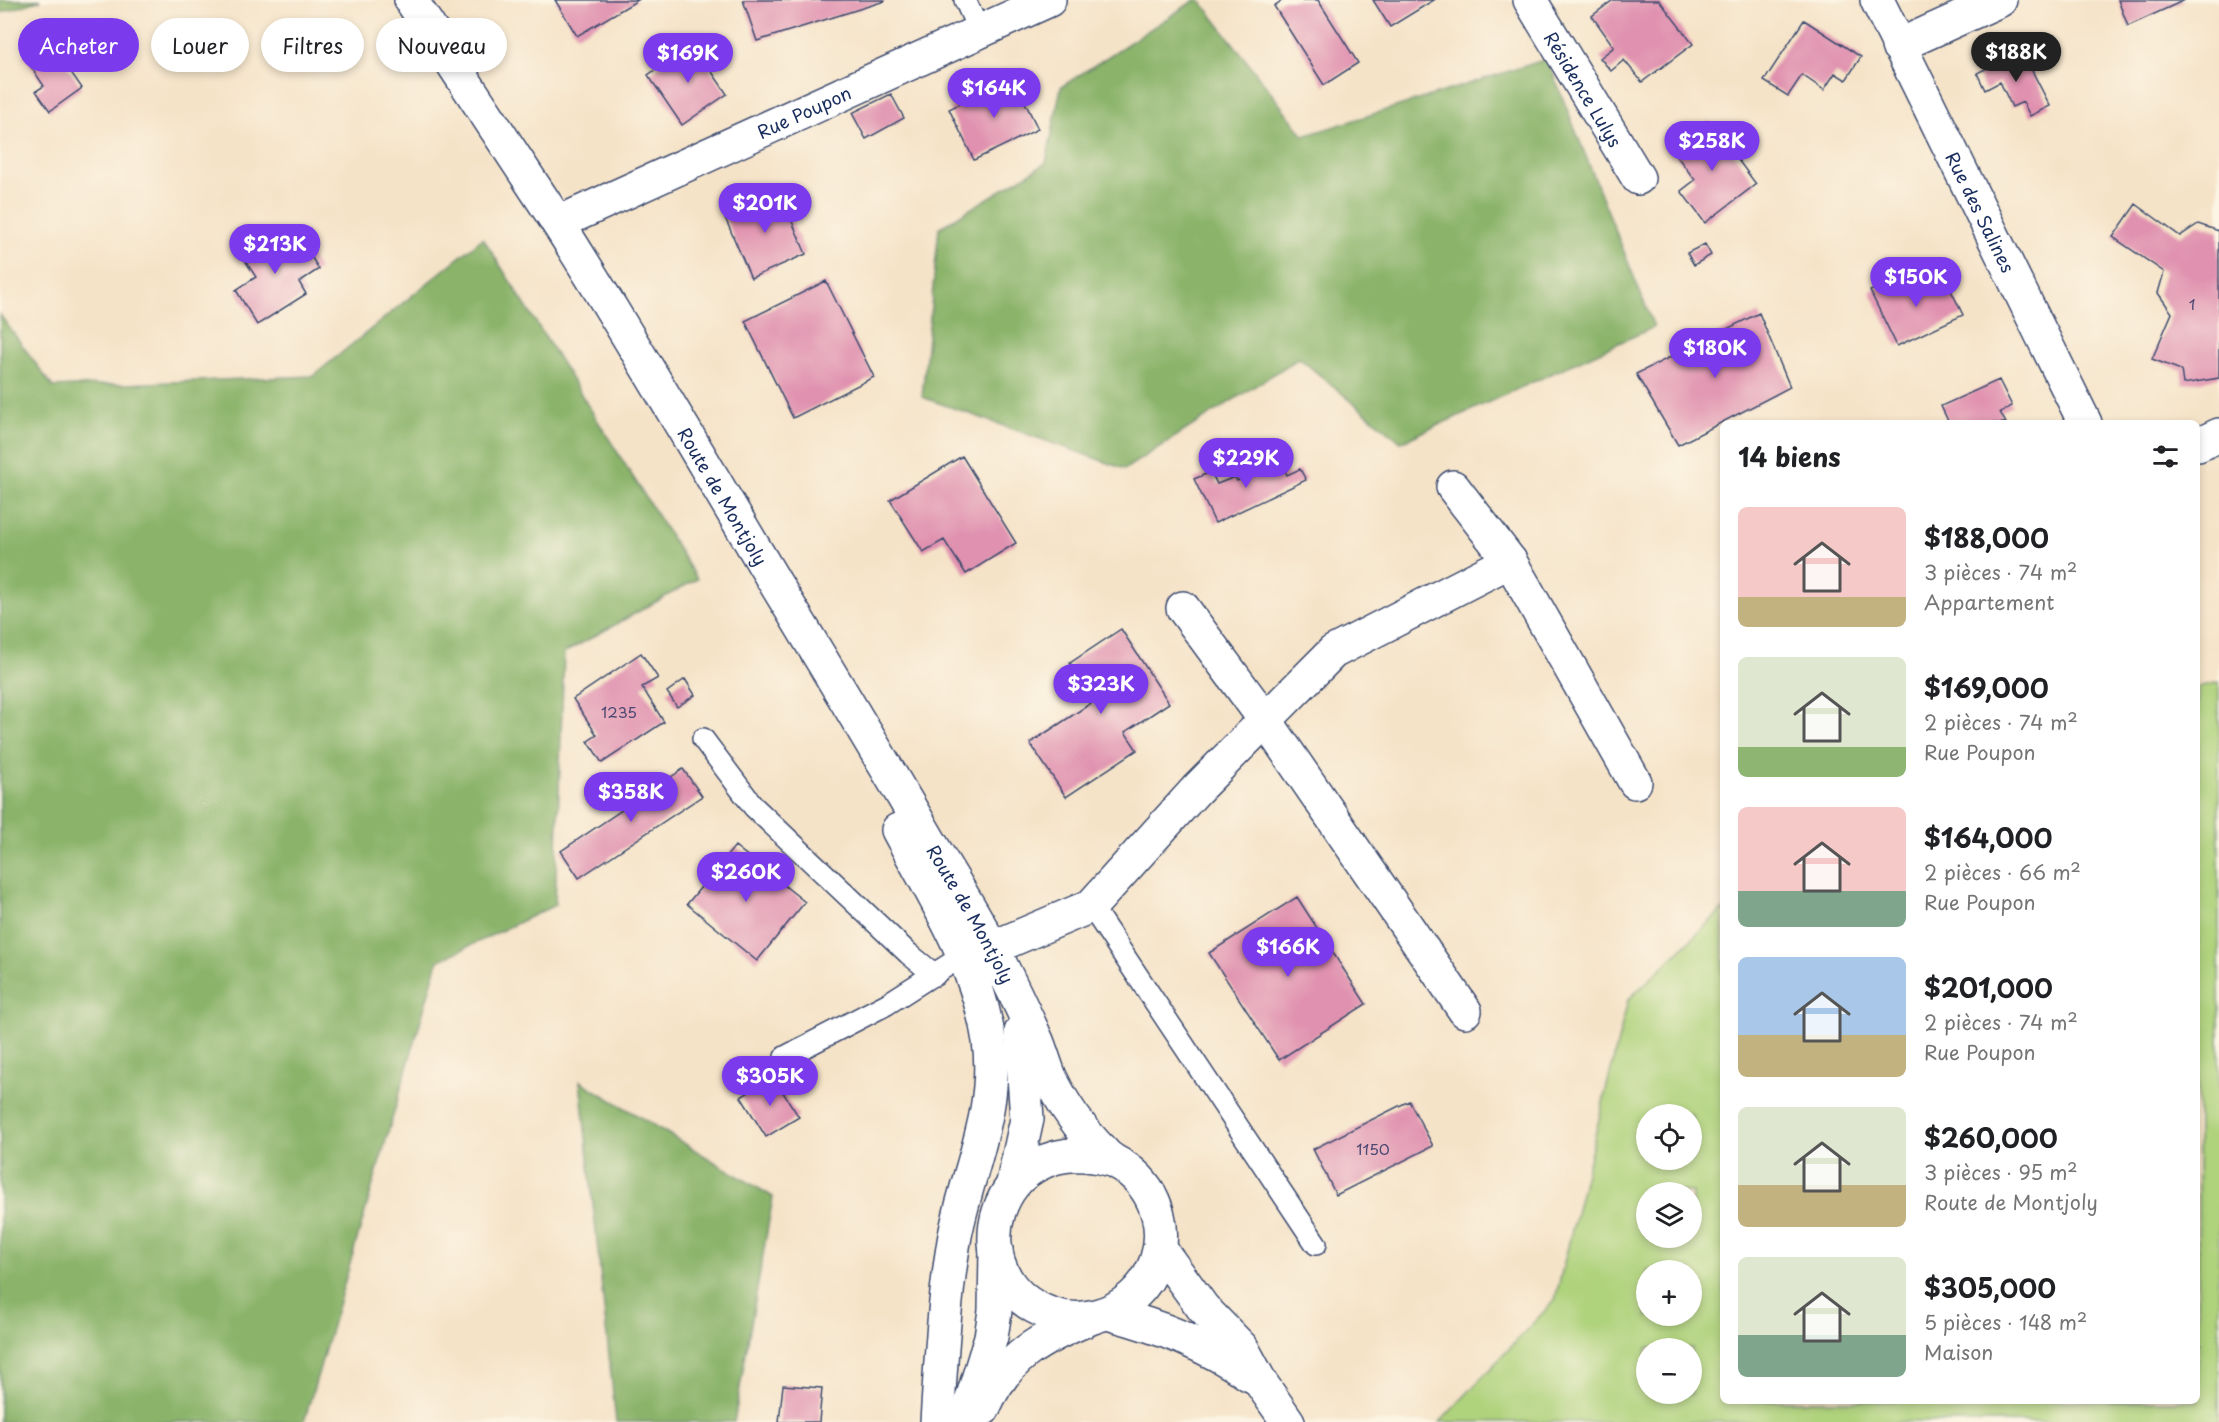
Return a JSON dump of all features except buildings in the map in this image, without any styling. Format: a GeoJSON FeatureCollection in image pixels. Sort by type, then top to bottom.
{"type":"FeatureCollection","features":[{"type":"Feature","properties":{"kind":"street","name":"Route de Montjoly"},"geometry":{"type":"LineString","coordinates":[[411,0],[558,223],[856,716],[872,777],[978,952],[1018,1004],[1038,1044],[1050,1077],[1070,1114],[1108,1159]]}},
{"type":"Feature","properties":{"kind":"street","name":"Rue Poupon"},"geometry":{"type":"LineString","coordinates":[[558,223],[980,33],[1048,0]]}},
{"type":"Feature","properties":{"kind":"street","name":"Résidence Lulys"},"geometry":{"type":"LineString","coordinates":[[1530,0],[1638,178]]}},
{"type":"Feature","properties":{"kind":"street","name":"Rue des Salines"},"geometry":{"type":"LineString","coordinates":[[1877,0],[2084,420]]}},
{"type":"Feature","properties":{"kind":"street"},"geometry":{"type":"LineString","coordinates":[[1898,46],[2000,0]]}},
{"type":"Feature","properties":{"kind":"street"},"geometry":{"type":"LineString","coordinates":[[2200,444],[2219,435]]}},
{"type":"Feature","properties":{"kind":"street"},"geometry":{"type":"LineString","coordinates":[[1453,487],[1510,561],[1635,782]]}},
{"type":"Feature","properties":{"kind":"street"},"geometry":{"type":"LineString","coordinates":[[938,1422],[944,1328],[954,1240],[987,1121],[992,1071],[982,1004],[978,952],[1090,906],[1196,790],[1333,652],[1510,561]]}},
{"type":"Feature","properties":{"kind":"street"},"geometry":{"type":"LineString","coordinates":[[1183,608],[1266,721],[1465,1011]]}},
{"type":"Feature","properties":{"kind":"street","name":"Route de Montjoly"},"geometry":{"type":"LineString","coordinates":[[1013,1183],[1027,1119],[1026,1075],[1018,1004]]}},
{"type":"Feature","properties":{"kind":"street"},"geometry":{"type":"LineString","coordinates":[[965,1422],[992,1337],[996,1311],[995,1226],[1001,1203],[1013,1183],[1028,1169],[1047,1159],[1067,1153],[1088,1153],[1108,1159],[1132,1173],[1150,1194],[1158,1212],[1160,1249],[1151,1276],[1133,1298],[1100,1315],[1047,1336],[1006,1368],[991,1391],[977,1422]]}},
{"type":"Feature","properties":{"kind":"street"},"geometry":{"type":"LineString","coordinates":[[1160,1249],[1203,1308],[1242,1348],[1261,1383],[1288,1422]]}},
{"type":"Feature","properties":{"kind":"street"},"geometry":{"type":"LineString","coordinates":[[996,1250],[1002,1270],[1014,1289],[1030,1303],[1050,1314],[1071,1318],[1100,1315],[1162,1328],[1224,1356],[1261,1383]]}},
{"type":"Feature","properties":{"kind":"lane"},"geometry":{"type":"LineString","coordinates":[[965,0],[980,33]]}},
{"type":"Feature","properties":{"kind":"lane"},"geometry":{"type":"LineString","coordinates":[[703,739],[754,807],[909,954],[935,975]]}},
{"type":"Feature","properties":{"kind":"lane"},"geometry":{"type":"LineString","coordinates":[[1090,906],[1316,1244]]}},
{"type":"Feature","properties":{"kind":"lane"},"geometry":{"type":"LineString","coordinates":[[785,1057],[887,1004],[978,952]]}},
{"type":"Feature","properties":{"kind":"green space"},"geometry":{"type":"Polygon","coordinates":[[[0,0],[41,0],[0,13],[0,0]]]}},
{"type":"Feature","properties":{"kind":"green space"},"geometry":{"type":"Polygon","coordinates":[[[1195,0],[1200,0],[1304,136],[1547,59],[1654,327],[1401,442],[1299,358],[1125,469],[922,397],[939,228],[1046,163],[1061,87],[1195,0]]]}},
{"type":"Feature","properties":{"kind":"green space"},"geometry":{"type":"Polygon","coordinates":[[[483,238],[697,579],[564,653],[555,905],[438,961],[304,1422],[0,1422],[0,315],[53,387],[313,376],[483,238]]]}},
{"type":"Feature","properties":{"kind":"green space"},"geometry":{"type":"Polygon","coordinates":[[[2219,682],[2219,1422],[1440,1422],[1555,1300],[1628,1000],[1720,912],[1720,1404],[2200,1404],[2200,687],[2219,682]]]}},
{"type":"Feature","properties":{"kind":"green space"},"geometry":{"type":"Polygon","coordinates":[[[580,1081],[773,1197],[734,1422],[616,1422],[580,1081]]]}}]}
